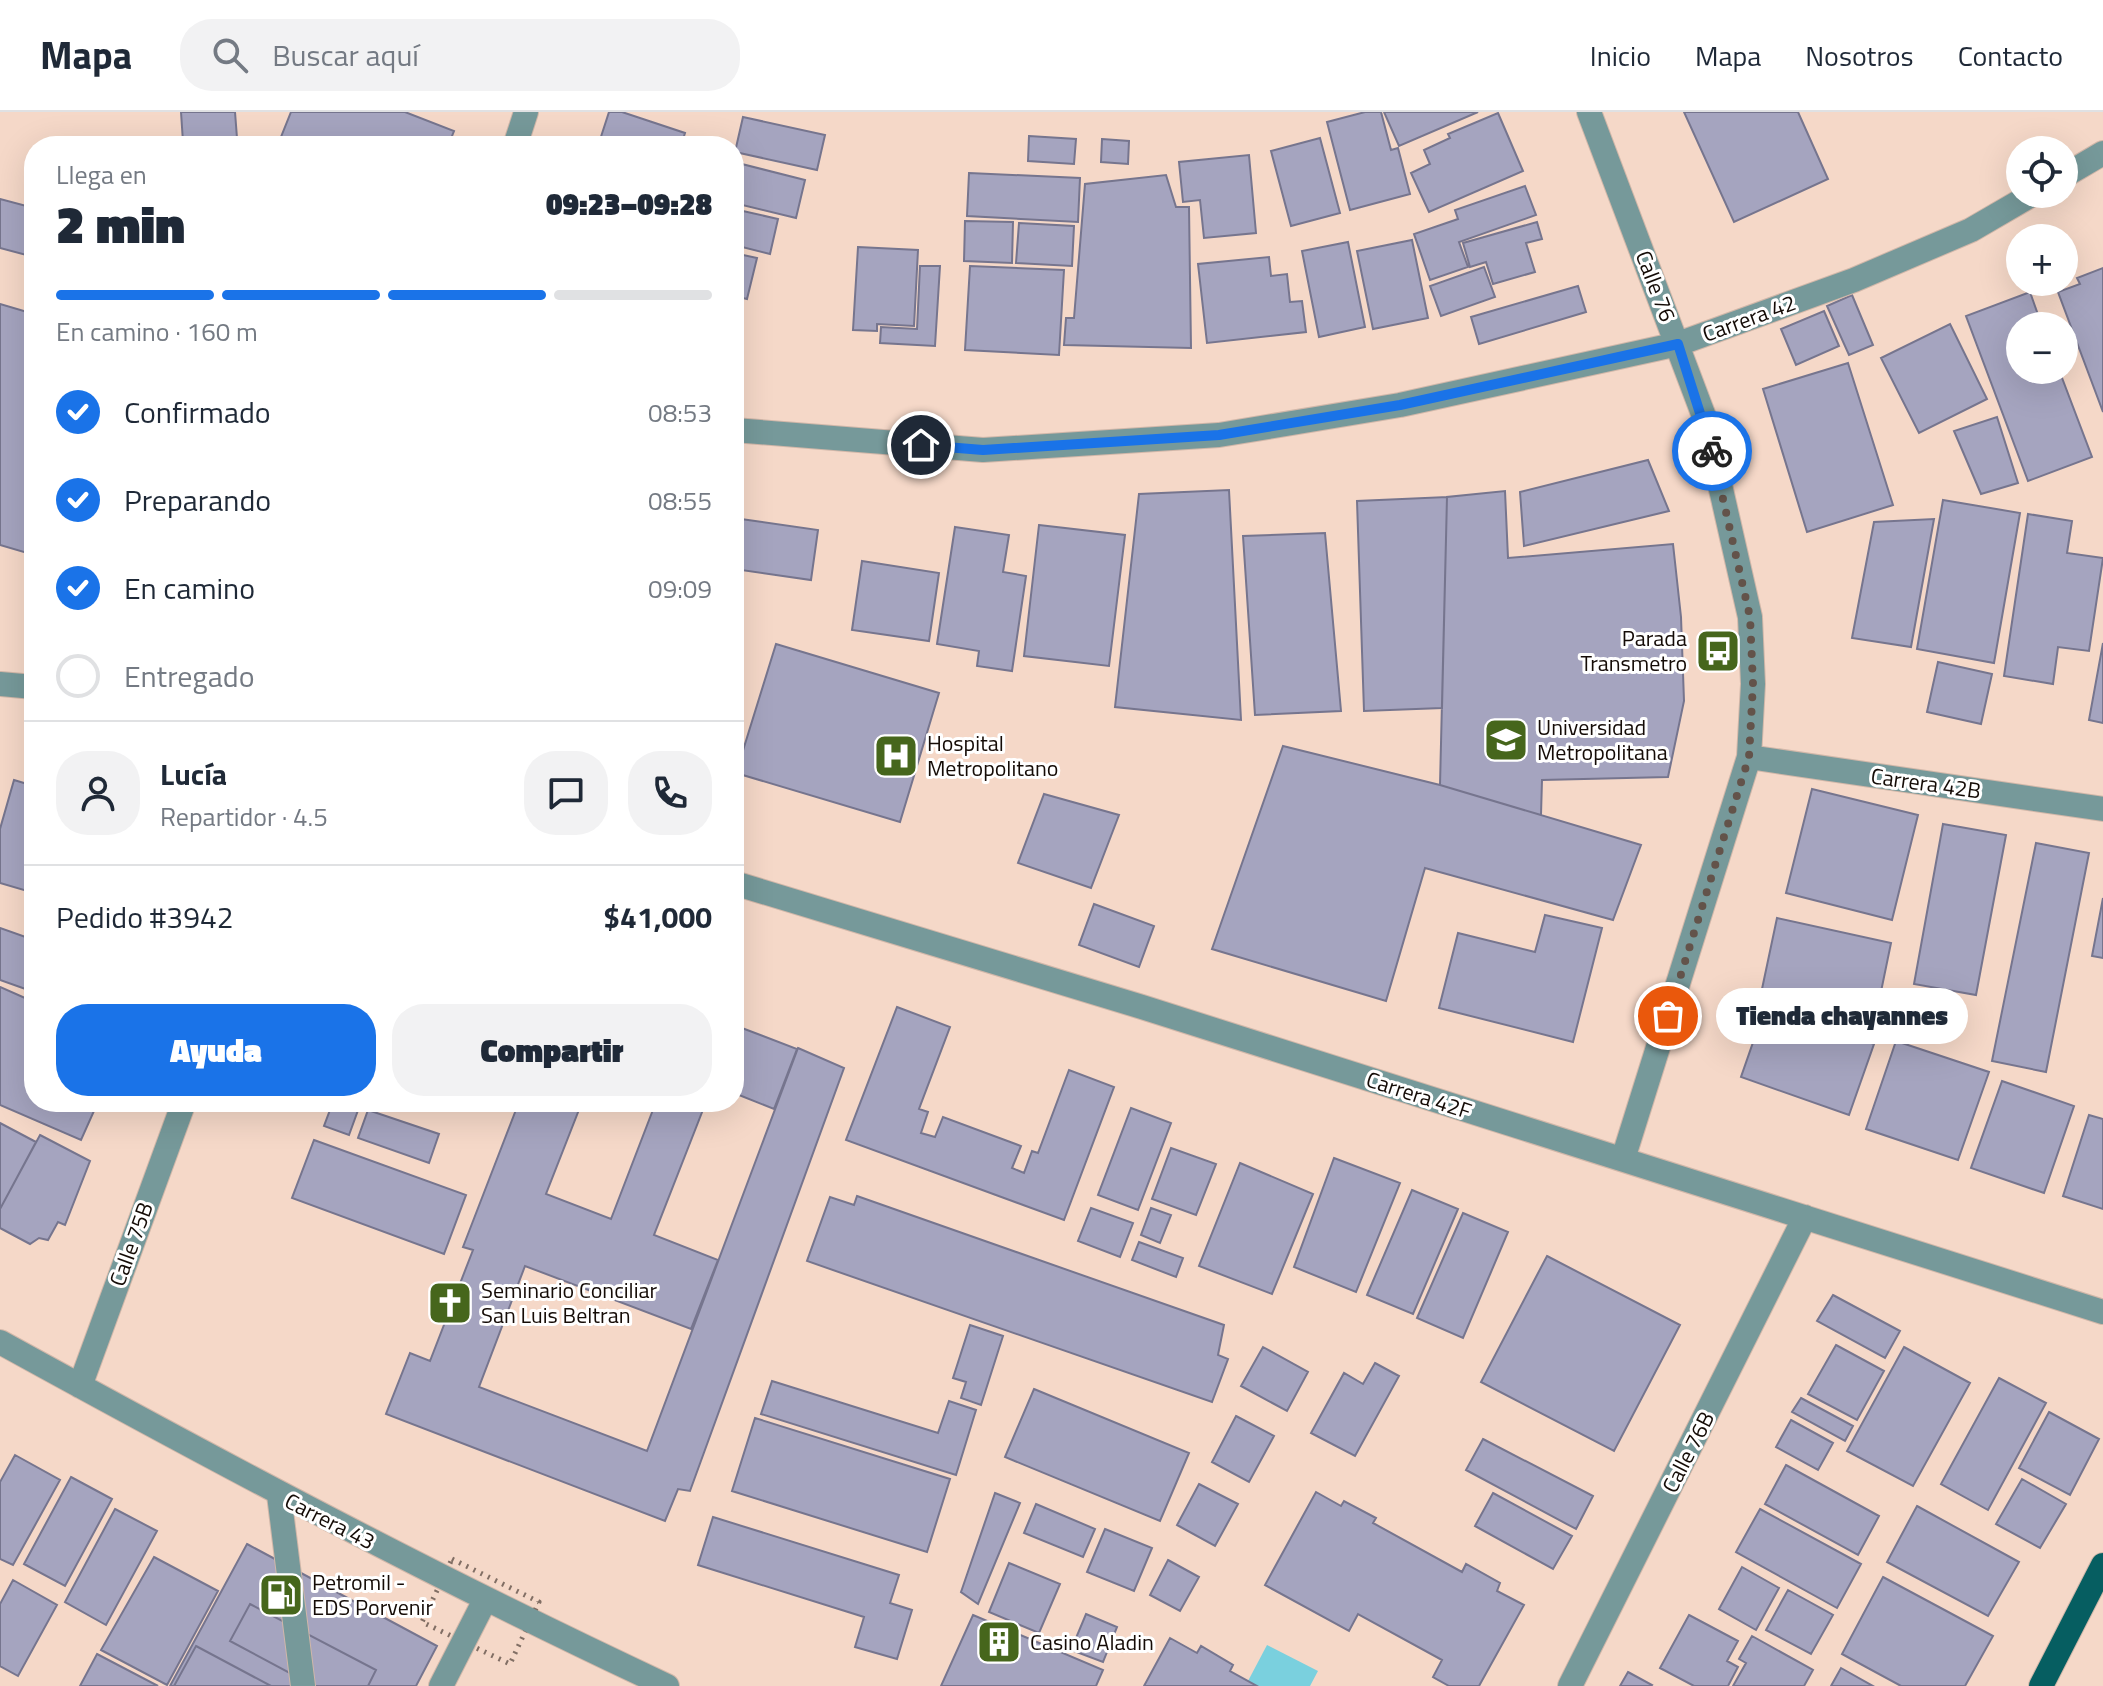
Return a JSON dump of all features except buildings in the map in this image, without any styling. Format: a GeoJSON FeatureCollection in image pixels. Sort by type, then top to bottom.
{"type":"FeatureCollection","features":[{"type":"Feature","properties":{"kind":"main road"},"geometry":{"type":"LineString","coordinates":[[2041,1686],[2103,1565]]}},
{"type":"Feature","properties":{"kind":"street"},"geometry":{"type":"LineString","coordinates":[[518,136],[526,112]]}},
{"type":"Feature","properties":{"kind":"street","name":"Calle 76"},"geometry":{"type":"LineString","coordinates":[[1589,112],[1705,419],[1750,617],[1753,684],[1749,757],[1623,1159]]}},
{"type":"Feature","properties":{"kind":"street"},"geometry":{"type":"LineString","coordinates":[[2078,168],[2103,153]]}},
{"type":"Feature","properties":{"kind":"street","name":"Carrera 42"},"geometry":{"type":"LineString","coordinates":[[744,431],[983,450],[1219,435],[1400,405],[1678,344],[1854,280],[1971,230],[2009,208]]}},
{"type":"Feature","properties":{"kind":"street"},"geometry":{"type":"LineString","coordinates":[[0,684],[24,686]]}},
{"type":"Feature","properties":{"kind":"street","name":"Carrera 42B"},"geometry":{"type":"LineString","coordinates":[[1749,757],[2103,809]]}},
{"type":"Feature","properties":{"kind":"street","name":"Carrera 42F"},"geometry":{"type":"LineString","coordinates":[[744,886],[1623,1159],[2103,1312]]}},
{"type":"Feature","properties":{"kind":"street","name":"Calle 75B"},"geometry":{"type":"LineString","coordinates":[[80,1386],[180,1112]]}},
{"type":"Feature","properties":{"kind":"street","name":"Calle 76B"},"geometry":{"type":"LineString","coordinates":[[1570,1686],[1805,1217]]}},
{"type":"Feature","properties":{"kind":"street","name":"Carrera 43"},"geometry":{"type":"LineString","coordinates":[[0,1342],[279,1495],[485,1600],[667,1686]]}},
{"type":"Feature","properties":{"kind":"street"},"geometry":{"type":"LineString","coordinates":[[279,1495],[303,1686]]}},
{"type":"Feature","properties":{"kind":"street"},"geometry":{"type":"LineString","coordinates":[[441,1686],[485,1600]]}},
{"type":"Feature","properties":{"kind":"water"},"geometry":{"type":"Polygon","coordinates":[[[1267,1645],[1318,1671],[1310,1686],[1257,1686],[1248,1681],[1267,1645]]]}},
{"type":"Feature","properties":{"kind":"way so far"},"geometry":{"type":"LineString","coordinates":[[1668,1016],[1749,757],[1753,684],[1750,617],[1712,451]]}},
{"type":"Feature","properties":{"kind":"place","name":"Parada Transmetro"},"geometry":{"type":"Point","coordinates":[1718,651]}},
{"type":"Feature","properties":{"kind":"place","name":"Universidad Metropolitana"},"geometry":{"type":"Point","coordinates":[1506,740]}},
{"type":"Feature","properties":{"kind":"place","name":"Hospital Metropolitano"},"geometry":{"type":"Point","coordinates":[896,756]}},
{"type":"Feature","properties":{"kind":"place","name":"Tienda chayannes"},"geometry":{"type":"Point","coordinates":[1668,1016]}},
{"type":"Feature","properties":{"kind":"place","name":"Seminario Conciliar San Luis Beltran"},"geometry":{"type":"Point","coordinates":[450,1303]}},
{"type":"Feature","properties":{"kind":"place","name":"Petromil - EDS Porvenir"},"geometry":{"type":"Point","coordinates":[281,1595]}},
{"type":"Feature","properties":{"kind":"place","name":"Casino Aladin"},"geometry":{"type":"Point","coordinates":[999,1642]}},
{"type":"Feature","properties":{"kind":"route"},"geometry":{"type":"LineString","coordinates":[[921,445],[983,450],[1219,435],[1400,405],[1678,344],[1705,419],[1712,451]]}}]}
